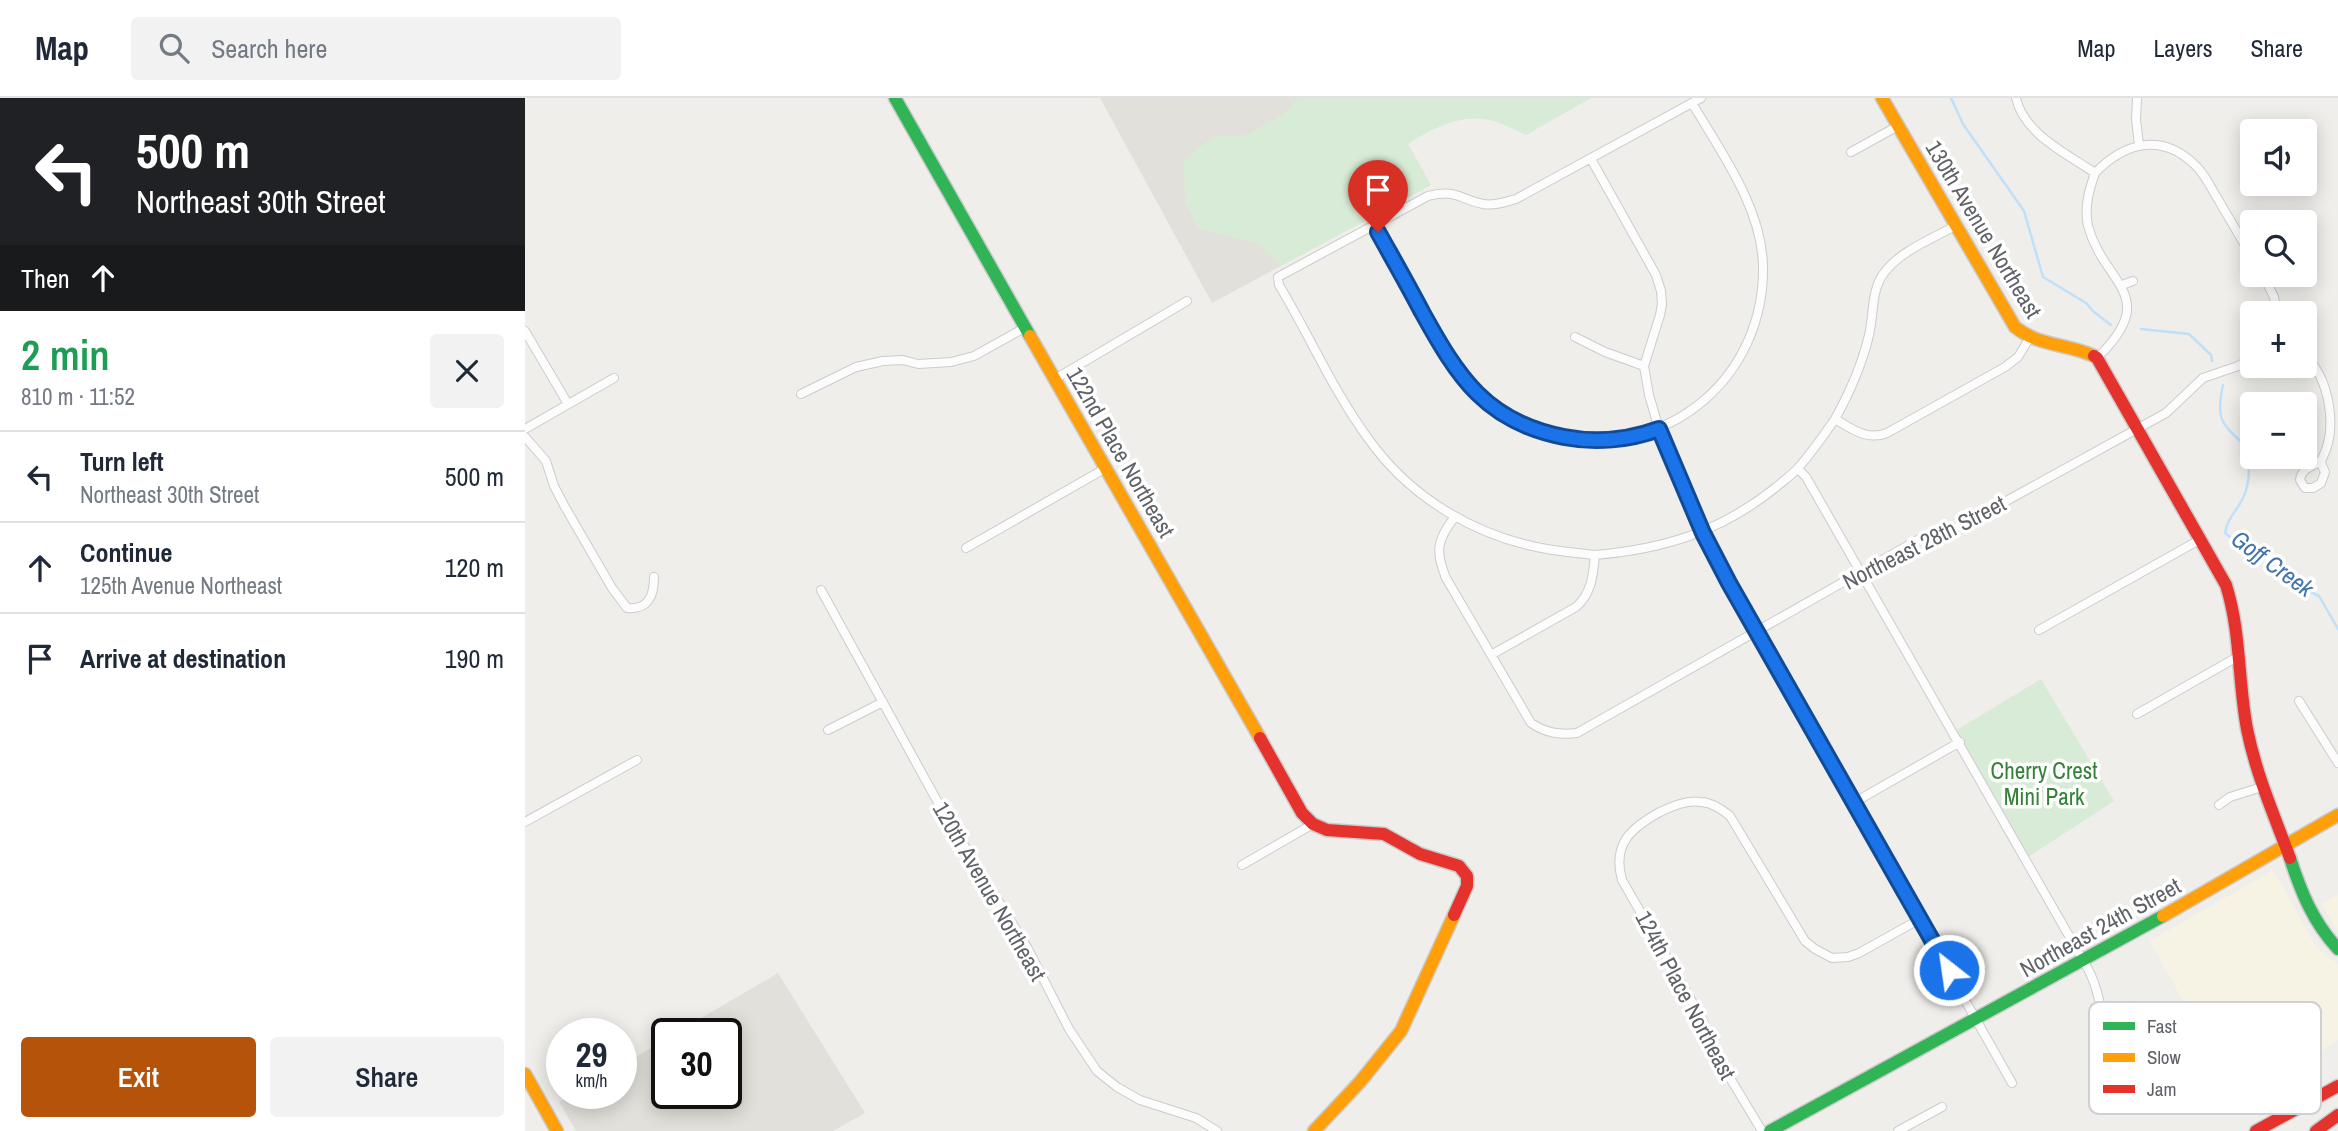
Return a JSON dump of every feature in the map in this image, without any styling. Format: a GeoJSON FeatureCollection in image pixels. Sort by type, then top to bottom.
{"type":"FeatureCollection","features":[{"type":"Feature","properties":{"kind":"main road","name":"122nd Place Northeast"},"geometry":{"type":"LineString","coordinates":[[895,98],[1289,792],[1302,813],[1314,824]]}},
{"type":"Feature","properties":{"kind":"main road","name":"130th Avenue Northeast"},"geometry":{"type":"LineString","coordinates":[[1882,98],[2015,327],[2029,339],[2043,345],[2082,350],[2097,358]]}},
{"type":"Feature","properties":{"kind":"main road"},"geometry":{"type":"LineString","coordinates":[[2097,358],[2226,586],[2239,656],[2246,724],[2262,787],[2306,904],[2316,923],[2338,949]]}},
{"type":"Feature","properties":{"kind":"main road","name":"Northeast 24th Street"},"geometry":{"type":"LineString","coordinates":[[1770,1131],[2084,961],[2338,815]]}},
{"type":"Feature","properties":{"kind":"main road"},"geometry":{"type":"LineString","coordinates":[[1314,824],[1327,830],[1384,834],[1420,855],[1459,866],[1464,870],[1468,881],[1401,1031],[1360,1082],[1314,1131]]}},
{"type":"Feature","properties":{"kind":"main road"},"geometry":{"type":"LineString","coordinates":[[525,1074],[557,1131]]}},
{"type":"Feature","properties":{"kind":"main road"},"geometry":{"type":"LineString","coordinates":[[2321,1095],[2338,1086]]}},
{"type":"Feature","properties":{"kind":"main road"},"geometry":{"type":"LineString","coordinates":[[2256,1131],[2287,1114]]}},
{"type":"Feature","properties":{"kind":"main road"},"geometry":{"type":"LineString","coordinates":[[2316,1131],[2338,1115]]}},
{"type":"Feature","properties":{"kind":"street"},"geometry":{"type":"LineString","coordinates":[[1701,98],[1516,199],[1493,205],[1481,204],[1456,194],[1428,196],[1278,276],[1279,285],[1370,442],[1387,463],[1414,488],[1454,518],[1513,541],[1547,550],[1595,555],[1645,549],[1703,533],[1758,501],[1798,469],[1835,419],[1862,361],[1870,333],[1877,285],[1882,274],[1898,258],[1955,226]]}},
{"type":"Feature","properties":{"kind":"street"},"geometry":{"type":"LineString","coordinates":[[2016,98],[2024,118],[2034,130],[2095,173]]}},
{"type":"Feature","properties":{"kind":"street"},"geometry":{"type":"LineString","coordinates":[[2137,98],[2139,145]]}},
{"type":"Feature","properties":{"kind":"street"},"geometry":{"type":"LineString","coordinates":[[1374,225],[1453,366],[1473,390],[1497,410],[1513,420],[1545,433],[1582,440],[1614,439],[1659,429],[1694,409],[1730,374],[1755,327],[1761,299],[1763,265],[1757,228],[1748,205],[1692,103]]}},
{"type":"Feature","properties":{"kind":"street"},"geometry":{"type":"LineString","coordinates":[[1851,152],[1898,126]]}},
{"type":"Feature","properties":{"kind":"street"},"geometry":{"type":"LineString","coordinates":[[2097,358],[2126,323],[2126,304],[2122,285],[2088,226],[2088,191],[2095,173],[2120,151],[2139,145],[2166,147],[2183,155],[2197,166],[2240,237]]}},
{"type":"Feature","properties":{"kind":"street"},"geometry":{"type":"LineString","coordinates":[[1591,159],[1656,275],[1661,290],[1660,314],[1644,366],[1649,395],[1659,429],[1703,533],[1756,632],[2013,1083]]}},
{"type":"Feature","properties":{"kind":"street"},"geometry":{"type":"LineString","coordinates":[[2122,285],[2133,281]]}},
{"type":"Feature","properties":{"kind":"street"},"geometry":{"type":"LineString","coordinates":[[1055,379],[1188,301]]}},
{"type":"Feature","properties":{"kind":"street"},"geometry":{"type":"LineString","coordinates":[[801,394],[856,367],[883,361],[903,360],[925,364],[951,362],[974,356],[1026,327]]}},
{"type":"Feature","properties":{"kind":"street"},"geometry":{"type":"LineString","coordinates":[[525,331],[568,404]]}},
{"type":"Feature","properties":{"kind":"street"},"geometry":{"type":"LineString","coordinates":[[1575,337],[1605,352],[1644,366]]}},
{"type":"Feature","properties":{"kind":"street"},"geometry":{"type":"LineString","coordinates":[[1835,419],[1864,436],[1873,437],[1887,433],[2005,368],[2018,357],[2029,339]]}},
{"type":"Feature","properties":{"kind":"street","name":"Northeast 28th Street"},"geometry":{"type":"LineString","coordinates":[[1491,655],[1531,723],[1553,733],[1577,733],[1921,538],[1961,526],[2166,412],[2203,378],[2240,365]]}},
{"type":"Feature","properties":{"kind":"street"},"geometry":{"type":"LineString","coordinates":[[2317,369],[2332,399],[2336,417],[2329,447],[2321,461]]}},
{"type":"Feature","properties":{"kind":"street"},"geometry":{"type":"LineString","coordinates":[[525,429],[614,378]]}},
{"type":"Feature","properties":{"kind":"street"},"geometry":{"type":"LineString","coordinates":[[525,437],[546,461],[554,486],[565,507],[612,588],[627,608],[635,609],[647,603],[654,593],[654,577]]}},
{"type":"Feature","properties":{"kind":"street"},"geometry":{"type":"LineString","coordinates":[[965,548],[1106,468]]}},
{"type":"Feature","properties":{"kind":"street"},"geometry":{"type":"LineString","coordinates":[[1798,469],[1862,572],[2084,961],[2092,976],[2099,1002]]}},
{"type":"Feature","properties":{"kind":"street"},"geometry":{"type":"LineString","coordinates":[[1454,518],[1441,535],[1440,564],[1491,655],[1585,600],[1593,578],[1595,555]]}},
{"type":"Feature","properties":{"kind":"street"},"geometry":{"type":"LineString","coordinates":[[2039,630],[2201,539]]}},
{"type":"Feature","properties":{"kind":"street","name":"120th Avenue Northeast"},"geometry":{"type":"LineString","coordinates":[[821,590],[941,808],[1028,949],[1069,1029],[1097,1071],[1140,1100],[1196,1118],[1217,1131]]}},
{"type":"Feature","properties":{"kind":"street"},"geometry":{"type":"LineString","coordinates":[[2137,714],[2239,656]]}},
{"type":"Feature","properties":{"kind":"street"},"geometry":{"type":"LineString","coordinates":[[2299,701],[2338,763]]}},
{"type":"Feature","properties":{"kind":"street"},"geometry":{"type":"LineString","coordinates":[[828,730],[883,702]]}},
{"type":"Feature","properties":{"kind":"street"},"geometry":{"type":"LineString","coordinates":[[1853,803],[1959,741]]}},
{"type":"Feature","properties":{"kind":"street"},"geometry":{"type":"LineString","coordinates":[[525,822],[637,760]]}},
{"type":"Feature","properties":{"kind":"street"},"geometry":{"type":"LineString","coordinates":[[2219,805],[2230,797],[2262,787]]}},
{"type":"Feature","properties":{"kind":"street","name":"124th Place Northeast"},"geometry":{"type":"LineString","coordinates":[[1762,1131],[1724,1068],[1702,1019],[1622,880],[1620,856],[1626,837],[1643,822],[1671,806],[1686,802],[1709,803],[1719,807],[1730,816],[1805,941],[1832,958],[1859,953],[1920,919]]}},
{"type":"Feature","properties":{"kind":"street"},"geometry":{"type":"LineString","coordinates":[[1242,865],[1314,824]]}},
{"type":"Feature","properties":{"kind":"street"},"geometry":{"type":"LineString","coordinates":[[1898,1131],[1942,1107]]}},
{"type":"Feature","properties":{"kind":"shaded area"},"geometry":{"type":"Polygon","coordinates":[[[1100,98],[1382,98],[1431,185],[1212,303],[1100,98]]]}},
{"type":"Feature","properties":{"kind":"shaded area"},"geometry":{"type":"Polygon","coordinates":[[[2273,870],[2316,947],[2338,964],[2338,1040],[2321,1051],[2321,1002],[2184,1002],[2150,941],[2273,870]]]}},
{"type":"Feature","properties":{"kind":"shaded area"},"geometry":{"type":"Polygon","coordinates":[[[2338,895],[2338,932],[2322,904],[2338,895]]]}},
{"type":"Feature","properties":{"kind":"shaded area"},"geometry":{"type":"Polygon","coordinates":[[[778,973],[865,1113],[833,1131],[576,1131],[563,1109],[637,1109],[637,1056],[651,1048],[651,1109],[742,1109],[742,1018],[701,1018],[778,973]]]}},
{"type":"Feature","properties":{"kind":"green space"},"geometry":{"type":"Polygon","coordinates":[[[1298,98],[1591,98],[1526,135],[1495,121],[1479,119],[1457,121],[1427,133],[1408,144],[1431,185],[1281,266],[1260,244],[1198,228],[1185,201],[1184,160],[1213,137],[1247,135],[1285,113],[1298,98]]]}},
{"type":"Feature","properties":{"kind":"green space","name":"Cherry Crest Mini Park"},"geometry":{"type":"Polygon","coordinates":[[[2041,679],[2114,801],[2028,857],[1955,731],[2041,679]]]}},
{"type":"Feature","properties":{"kind":"waterway","name":"Goff Creek"},"geometry":{"type":"LineString","coordinates":[[1951,98],[1963,124],[2024,211],[2043,277],[2086,303],[2111,325]]}},
{"type":"Feature","properties":{"kind":"waterway","name":"Goff Creek"},"geometry":{"type":"LineString","coordinates":[[2141,329],[2189,334],[2211,355],[2212,361]]}},
{"type":"Feature","properties":{"kind":"waterway","name":"Goff Creek"},"geometry":{"type":"LineString","coordinates":[[2223,385],[2220,407],[2223,421],[2248,448],[2249,467],[2246,492],[2228,522],[2225,533],[2241,545],[2262,554],[2292,583],[2319,596],[2338,629]]}},
{"type":"Feature","properties":{"kind":"traffic: fast"},"geometry":{"type":"LineString","coordinates":[[895,98],[1030,336]]}},
{"type":"Feature","properties":{"kind":"traffic: fast"},"geometry":{"type":"LineString","coordinates":[[2290,858],[2309,906],[2321,928],[2338,949]]}},
{"type":"Feature","properties":{"kind":"traffic: fast"},"geometry":{"type":"LineString","coordinates":[[1770,1131],[2163,916]]}},
{"type":"Feature","properties":{"kind":"traffic: slow"},"geometry":{"type":"LineString","coordinates":[[1882,98],[2015,327],[2044,342],[2094,356]]}},
{"type":"Feature","properties":{"kind":"traffic: slow"},"geometry":{"type":"LineString","coordinates":[[1030,336],[1260,738]]}},
{"type":"Feature","properties":{"kind":"traffic: slow"},"geometry":{"type":"LineString","coordinates":[[2163,916],[2338,815]]}},
{"type":"Feature","properties":{"kind":"traffic: slow"},"geometry":{"type":"LineString","coordinates":[[1314,1131],[1360,1082],[1401,1031],[1454,915]]}},
{"type":"Feature","properties":{"kind":"traffic: slow"},"geometry":{"type":"LineString","coordinates":[[525,1074],[557,1131]]}},
{"type":"Feature","properties":{"kind":"traffic: jam"},"geometry":{"type":"LineString","coordinates":[[2094,356],[2226,585],[2237,639],[2247,729],[2255,762],[2290,858]]}},
{"type":"Feature","properties":{"kind":"traffic: jam"},"geometry":{"type":"LineString","coordinates":[[1260,738],[1302,813],[1313,824],[1327,830],[1384,834],[1420,854],[1459,866],[1467,876],[1467,886],[1454,915]]}},
{"type":"Feature","properties":{"kind":"traffic: jam"},"geometry":{"type":"LineString","coordinates":[[2321,1095],[2338,1086]]}},
{"type":"Feature","properties":{"kind":"traffic: jam"},"geometry":{"type":"LineString","coordinates":[[2256,1131],[2287,1114]]}},
{"type":"Feature","properties":{"kind":"traffic: jam"},"geometry":{"type":"LineString","coordinates":[[2316,1131],[2338,1115]]}},
{"type":"Feature","properties":{"kind":"route"},"geometry":{"type":"LineString","coordinates":[[1378,232],[1453,366],[1473,390],[1497,410],[1513,420],[1545,433],[1582,440],[1614,439],[1659,429],[1703,533],[1729,583],[1949,970]]}}]}
